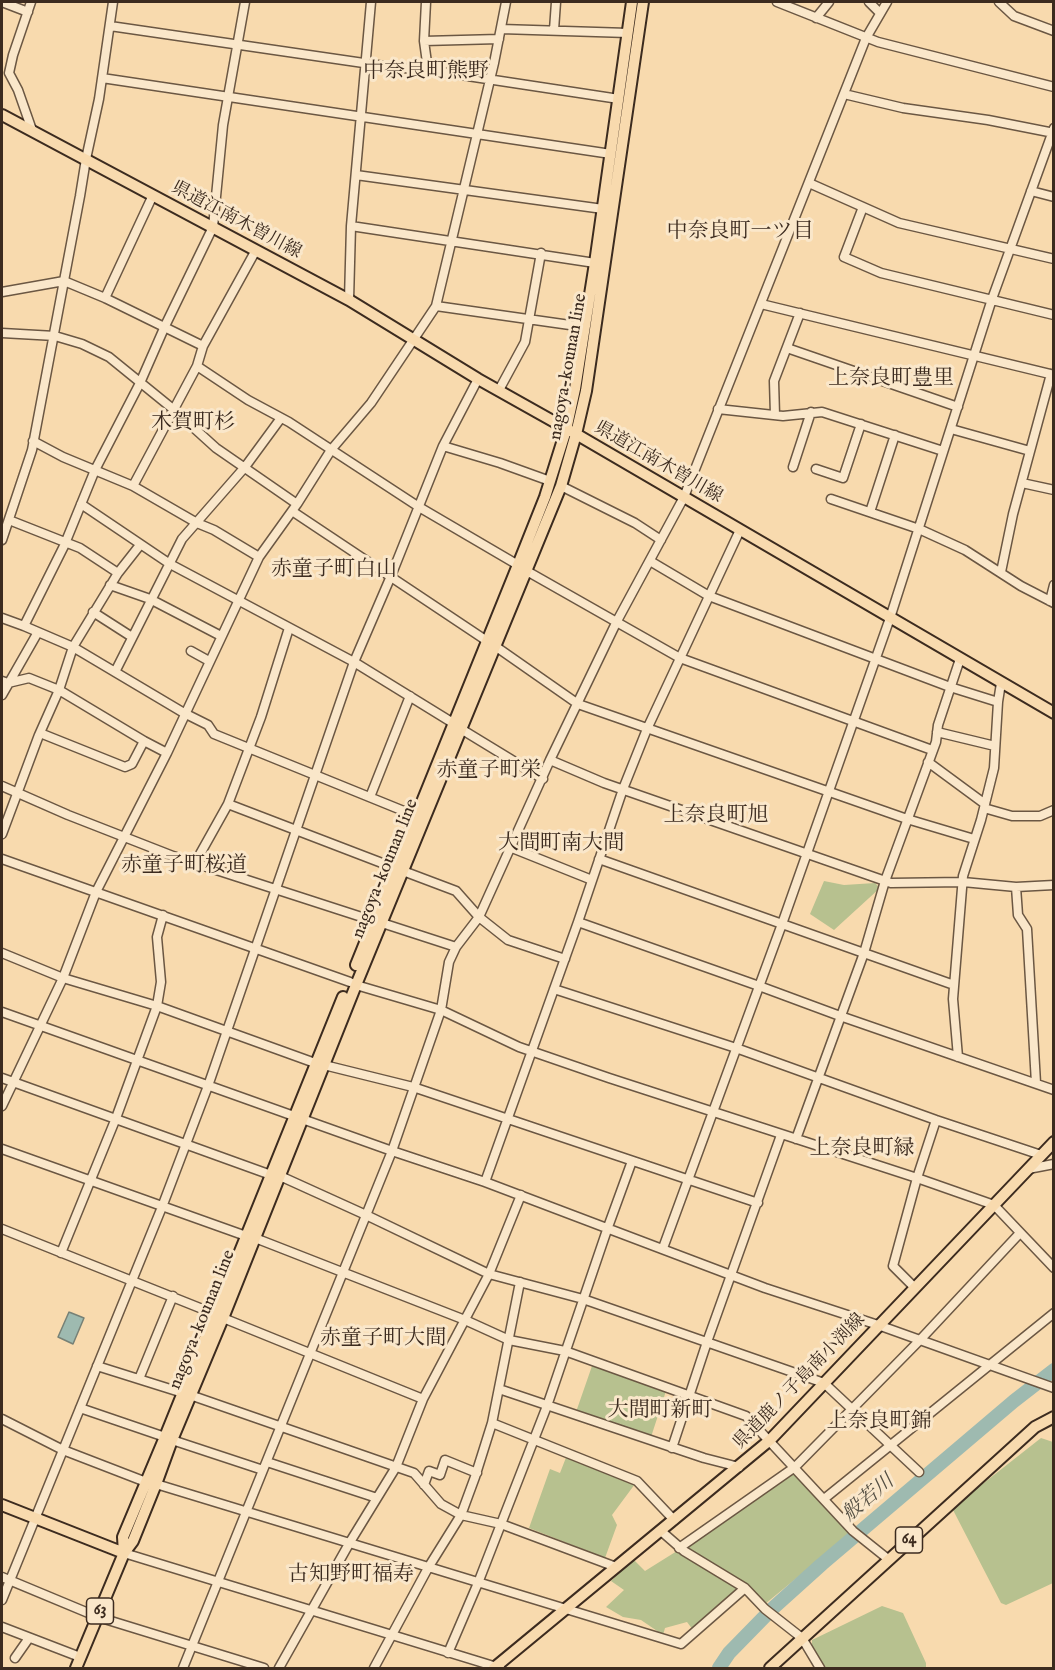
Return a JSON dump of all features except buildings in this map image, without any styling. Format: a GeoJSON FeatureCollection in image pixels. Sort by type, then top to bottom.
{"type":"FeatureCollection","features":[{"type":"Feature","properties":{"kind":"main road","name":"nagoya-kounan line"},"geometry":{"type":"LineString","coordinates":[[77,1666],[124,1553],[133,1541],[151,1483],[522,567],[561,486],[571,432],[584,327],[632,2]]}},
{"type":"Feature","properties":{"kind":"main road","name":"nagoya-kounan line"},"geometry":{"type":"LineString","coordinates":[[522,567],[550,482],[586,391],[643,2]]}},
{"type":"Feature","properties":{"kind":"main road","name":"県道江南木曽川線"},"geometry":{"type":"LineString","coordinates":[[2,115],[349,300],[478,379],[1053,713]]}},
{"type":"Feature","properties":{"kind":"main road","name":"県道鹿ノ子島南小渕線"},"geometry":{"type":"LineString","coordinates":[[497,1668],[770,1440],[1053,1142]]}},
{"type":"Feature","properties":{"kind":"main road","name":"64"},"geometry":{"type":"LineString","coordinates":[[770,1668],[1035,1427],[1053,1417]]}},
{"type":"Feature","properties":{"kind":"main road"},"geometry":{"type":"LineString","coordinates":[[2,1505],[124,1553]]}},
{"type":"Feature","properties":{"kind":"street"},"geometry":{"type":"LineString","coordinates":[[2,2],[28,12]]}},
{"type":"Feature","properties":{"kind":"street"},"geometry":{"type":"LineString","coordinates":[[31,2],[9,73],[18,90],[32,130]]}},
{"type":"Feature","properties":{"kind":"street"},"geometry":{"type":"LineString","coordinates":[[2,540],[32,450],[102,78],[113,2]]}},
{"type":"Feature","properties":{"kind":"street"},"geometry":{"type":"LineString","coordinates":[[24,626],[65,542],[95,470],[140,383],[213,227],[223,125],[245,2]]}},
{"type":"Feature","properties":{"kind":"street"},"geometry":{"type":"LineString","coordinates":[[349,300],[351,226],[370,2]]}},
{"type":"Feature","properties":{"kind":"street"},"geometry":{"type":"LineString","coordinates":[[426,2],[424,41],[428,70]]}},
{"type":"Feature","properties":{"kind":"street"},"geometry":{"type":"LineString","coordinates":[[2,1106],[63,978],[96,892],[167,753],[258,557],[295,508],[331,450],[371,403],[436,306],[490,80],[506,2]]}},
{"type":"Feature","properties":{"kind":"street"},"geometry":{"type":"LineString","coordinates":[[554,30],[556,2]]}},
{"type":"Feature","properties":{"kind":"street"},"geometry":{"type":"LineString","coordinates":[[777,2],[794,5],[816,18],[866,38],[1053,87]]}},
{"type":"Feature","properties":{"kind":"street"},"geometry":{"type":"LineString","coordinates":[[816,18],[829,2]]}},
{"type":"Feature","properties":{"kind":"street"},"geometry":{"type":"LineString","coordinates":[[869,2],[880,13]]}},
{"type":"Feature","properties":{"kind":"street"},"geometry":{"type":"LineString","coordinates":[[183,1668],[392,1151],[441,1010],[449,962],[456,947],[479,917],[550,760],[617,621],[684,497],[866,38],[887,2]]}},
{"type":"Feature","properties":{"kind":"street"},"geometry":{"type":"LineString","coordinates":[[999,2],[1014,16],[1053,32]]}},
{"type":"Feature","properties":{"kind":"street"},"geometry":{"type":"LineString","coordinates":[[110,26],[618,99]]}},
{"type":"Feature","properties":{"kind":"street"},"geometry":{"type":"LineString","coordinates":[[501,29],[628,33]]}},
{"type":"Feature","properties":{"kind":"street"},"geometry":{"type":"LineString","coordinates":[[424,41],[499,39]]}},
{"type":"Feature","properties":{"kind":"street"},"geometry":{"type":"LineString","coordinates":[[102,78],[611,154]]}},
{"type":"Feature","properties":{"kind":"street"},"geometry":{"type":"LineString","coordinates":[[663,1248],[782,924],[890,618],[992,299],[1053,131],[903,108],[844,94]]}},
{"type":"Feature","properties":{"kind":"street"},"geometry":{"type":"LineString","coordinates":[[356,175],[603,209]]}},
{"type":"Feature","properties":{"kind":"street"},"geometry":{"type":"LineString","coordinates":[[809,183],[898,223],[1053,259]]}},
{"type":"Feature","properties":{"kind":"street"},"geometry":{"type":"LineString","coordinates":[[1031,191],[1053,197]]}},
{"type":"Feature","properties":{"kind":"street"},"geometry":{"type":"LineString","coordinates":[[105,298],[153,195]]}},
{"type":"Feature","properties":{"kind":"street"},"geometry":{"type":"LineString","coordinates":[[863,207],[844,257],[881,273],[1053,315]]}},
{"type":"Feature","properties":{"kind":"street"},"geometry":{"type":"LineString","coordinates":[[351,226],[594,263]]}},
{"type":"Feature","properties":{"kind":"street"},"geometry":{"type":"LineString","coordinates":[[133,486],[197,366],[203,346],[256,250]]}},
{"type":"Feature","properties":{"kind":"street"},"geometry":{"type":"LineString","coordinates":[[499,390],[525,342],[531,318],[540,253]]}},
{"type":"Feature","properties":{"kind":"street"},"geometry":{"type":"LineString","coordinates":[[2,292],[64,281],[165,326],[203,346]]}},
{"type":"Feature","properties":{"kind":"street"},"geometry":{"type":"LineString","coordinates":[[762,304],[1052,374],[1013,514],[1001,572]]}},
{"type":"Feature","properties":{"kind":"street"},"geometry":{"type":"LineString","coordinates":[[436,306],[584,327]]}},
{"type":"Feature","properties":{"kind":"street"},"geometry":{"type":"LineString","coordinates":[[775,415],[774,381],[801,313]]}},
{"type":"Feature","properties":{"kind":"street"},"geometry":{"type":"LineString","coordinates":[[2,333],[55,336],[82,344],[109,357],[173,409],[216,448],[245,467],[295,508],[578,704],[907,819],[974,839]]}},
{"type":"Feature","properties":{"kind":"street"},"geometry":{"type":"LineString","coordinates":[[787,348],[958,407]]}},
{"type":"Feature","properties":{"kind":"street"},"geometry":{"type":"LineString","coordinates":[[197,366],[419,507],[680,658],[932,750]]}},
{"type":"Feature","properties":{"kind":"street"},"geometry":{"type":"LineString","coordinates":[[2,1600],[5,1578],[63,1450],[187,1144],[354,662],[443,446],[478,379]]}},
{"type":"Feature","properties":{"kind":"street"},"geometry":{"type":"LineString","coordinates":[[718,409],[775,415],[822,412],[944,451]]}},
{"type":"Feature","properties":{"kind":"street"},"geometry":{"type":"LineString","coordinates":[[793,467],[811,412]]}},
{"type":"Feature","properties":{"kind":"street"},"geometry":{"type":"LineString","coordinates":[[115,672],[182,539],[245,467],[281,418]]}},
{"type":"Feature","properties":{"kind":"street"},"geometry":{"type":"LineString","coordinates":[[816,469],[843,478],[861,424]]}},
{"type":"Feature","properties":{"kind":"street"},"geometry":{"type":"LineString","coordinates":[[951,429],[1030,451]]}},
{"type":"Feature","properties":{"kind":"street"},"geometry":{"type":"LineString","coordinates":[[870,512],[895,435]]}},
{"type":"Feature","properties":{"kind":"street"},"geometry":{"type":"LineString","coordinates":[[33,441],[133,486],[258,557]]}},
{"type":"Feature","properties":{"kind":"street"},"geometry":{"type":"LineString","coordinates":[[443,446],[500,463],[550,482]]}},
{"type":"Feature","properties":{"kind":"street"},"geometry":{"type":"LineString","coordinates":[[1022,483],[1053,490]]}},
{"type":"Feature","properties":{"kind":"street"},"geometry":{"type":"LineString","coordinates":[[561,486],[635,523],[662,540]]}},
{"type":"Feature","properties":{"kind":"street"},"geometry":{"type":"LineString","coordinates":[[831,499],[919,529],[965,549],[1021,586],[1052,602],[1053,585]]}},
{"type":"Feature","properties":{"kind":"street"},"geometry":{"type":"LineString","coordinates":[[81,504],[168,563],[354,662],[543,779]]}},
{"type":"Feature","properties":{"kind":"street"},"geometry":{"type":"LineString","coordinates":[[9,520],[80,548],[118,573]]}},
{"type":"Feature","properties":{"kind":"street"},"geometry":{"type":"LineString","coordinates":[[485,1182],[623,789],[647,729],[740,531]]}},
{"type":"Feature","properties":{"kind":"street"},"geometry":{"type":"LineString","coordinates":[[2,834],[40,733],[59,690],[73,647],[110,585],[140,545]]}},
{"type":"Feature","properties":{"kind":"street"},"geometry":{"type":"LineString","coordinates":[[650,561],[709,597],[950,687],[998,702]]}},
{"type":"Feature","properties":{"kind":"street"},"geometry":{"type":"LineString","coordinates":[[110,585],[150,599],[220,636]]}},
{"type":"Feature","properties":{"kind":"street"},"geometry":{"type":"LineString","coordinates":[[93,612],[132,637]]}},
{"type":"Feature","properties":{"kind":"street"},"geometry":{"type":"LineString","coordinates":[[2,618],[73,647],[208,725],[214,734],[420,818]]}},
{"type":"Feature","properties":{"kind":"street"},"geometry":{"type":"LineString","coordinates":[[195,863],[228,804],[289,628]]}},
{"type":"Feature","properties":{"kind":"street"},"geometry":{"type":"LineString","coordinates":[[2,695],[5,682],[38,632]]}},
{"type":"Feature","properties":{"kind":"street"},"geometry":{"type":"LineString","coordinates":[[191,651],[209,661]]}},
{"type":"Feature","properties":{"kind":"street"},"geometry":{"type":"LineString","coordinates":[[796,1139],[864,953],[885,881],[928,762],[960,659]]}},
{"type":"Feature","properties":{"kind":"street"},"geometry":{"type":"LineString","coordinates":[[5,682],[29,678],[59,690],[167,753]]}},
{"type":"Feature","properties":{"kind":"street"},"geometry":{"type":"LineString","coordinates":[[958,1057],[953,999],[963,882],[994,768],[1001,683]]}},
{"type":"Feature","properties":{"kind":"street"},"geometry":{"type":"LineString","coordinates":[[370,797],[410,696]]}},
{"type":"Feature","properties":{"kind":"street"},"geometry":{"type":"LineString","coordinates":[[937,732],[995,746]]}},
{"type":"Feature","properties":{"kind":"street"},"geometry":{"type":"LineString","coordinates":[[40,733],[125,767],[132,764],[144,741]]}},
{"type":"Feature","properties":{"kind":"street"},"geometry":{"type":"LineString","coordinates":[[550,760],[623,789],[885,881],[902,884],[963,882],[1016,887],[1053,885]]}},
{"type":"Feature","properties":{"kind":"street"},"geometry":{"type":"LineString","coordinates":[[928,762],[984,806],[1012,816],[1040,816],[1053,810]]}},
{"type":"Feature","properties":{"kind":"street"},"geometry":{"type":"LineString","coordinates":[[2,786],[68,815],[195,863],[456,947]]}},
{"type":"Feature","properties":{"kind":"street"},"geometry":{"type":"LineString","coordinates":[[228,804],[456,891],[479,917],[508,940],[565,959]]}},
{"type":"Feature","properties":{"kind":"street"},"geometry":{"type":"LineString","coordinates":[[512,848],[592,880]]}},
{"type":"Feature","properties":{"kind":"street"},"geometry":{"type":"LineString","coordinates":[[2,859],[255,950],[441,1010],[531,1051],[994,1205],[1053,1268]]}},
{"type":"Feature","properties":{"kind":"street"},"geometry":{"type":"LineString","coordinates":[[599,859],[954,985]]}},
{"type":"Feature","properties":{"kind":"street"},"geometry":{"type":"LineString","coordinates":[[1016,887],[1018,915],[1027,929],[1036,1083]]}},
{"type":"Feature","properties":{"kind":"street"},"geometry":{"type":"LineString","coordinates":[[61,1253],[116,1118],[157,1006],[161,982],[157,937],[163,915]]}},
{"type":"Feature","properties":{"kind":"street"},"geometry":{"type":"LineString","coordinates":[[578,922],[1053,1090]]}},
{"type":"Feature","properties":{"kind":"street"},"geometry":{"type":"LineString","coordinates":[[2,953],[63,978],[157,1006],[320,1064],[413,1087],[758,1203]]}},
{"type":"Feature","properties":{"kind":"street"},"geometry":{"type":"LineString","coordinates":[[554,989],[736,1048],[1041,1155]]}},
{"type":"Feature","properties":{"kind":"street"},"geometry":{"type":"LineString","coordinates":[[2,1012],[39,1027],[521,1195],[732,1276],[878,1325],[1053,1388]]}},
{"type":"Feature","properties":{"kind":"street"},"geometry":{"type":"LineString","coordinates":[[2,1078],[275,1176],[366,1215],[489,1274],[583,1299],[824,1383],[920,1472]]}},
{"type":"Feature","properties":{"kind":"street"},"geometry":{"type":"LineString","coordinates":[[914,1287],[893,1266],[917,1178],[936,1120]]}},
{"type":"Feature","properties":{"kind":"street"},"geometry":{"type":"LineString","coordinates":[[672,1448],[707,1342],[781,1135]]}},
{"type":"Feature","properties":{"kind":"street"},"geometry":{"type":"LineString","coordinates":[[2,1149],[250,1237],[465,1320],[509,1340],[565,1351],[746,1416],[855,1533],[888,1559]]}},
{"type":"Feature","properties":{"kind":"street"},"geometry":{"type":"LineString","coordinates":[[448,1653],[478,1583],[547,1406],[632,1161]]}},
{"type":"Feature","properties":{"kind":"street"},"geometry":{"type":"LineString","coordinates":[[1028,1169],[1053,1164]]}},
{"type":"Feature","properties":{"kind":"street"},"geometry":{"type":"LineString","coordinates":[[279,1668],[350,1542],[396,1467],[423,1399],[489,1274],[521,1195]]}},
{"type":"Feature","properties":{"kind":"street"},"geometry":{"type":"LineString","coordinates":[[2,1229],[173,1296],[423,1399]]}},
{"type":"Feature","properties":{"kind":"street"},"geometry":{"type":"LineString","coordinates":[[679,1548],[795,1467],[920,1340],[1020,1233]]}},
{"type":"Feature","properties":{"kind":"street"},"geometry":{"type":"LineString","coordinates":[[374,1668],[428,1568],[461,1515],[477,1473],[492,1423],[520,1282]]}},
{"type":"Feature","properties":{"kind":"street"},"geometry":{"type":"LineString","coordinates":[[139,1379],[173,1296]]}},
{"type":"Feature","properties":{"kind":"street"},"geometry":{"type":"LineString","coordinates":[[824,1499],[891,1447],[1053,1313]]}},
{"type":"Feature","properties":{"kind":"street"},"geometry":{"type":"LineString","coordinates":[[97,1366],[187,1394],[414,1473],[441,1503],[461,1515],[501,1524],[616,1567]]}},
{"type":"Feature","properties":{"kind":"street"},"geometry":{"type":"LineString","coordinates":[[499,1389],[672,1448],[739,1467]]}},
{"type":"Feature","properties":{"kind":"street"},"geometry":{"type":"LineString","coordinates":[[80,1408],[169,1438],[377,1498]]}},
{"type":"Feature","properties":{"kind":"street"},"geometry":{"type":"LineString","coordinates":[[2,1419],[63,1450],[151,1483],[681,1644],[745,1588]]}},
{"type":"Feature","properties":{"kind":"street"},"geometry":{"type":"LineString","coordinates":[[492,1423],[637,1481],[674,1520]]}},
{"type":"Feature","properties":{"kind":"street"},"geometry":{"type":"LineString","coordinates":[[424,1485],[429,1471],[440,1475],[445,1460],[477,1473]]}},
{"type":"Feature","properties":{"kind":"street"},"geometry":{"type":"LineString","coordinates":[[661,1531],[679,1548],[745,1588],[772,1616],[802,1638],[820,1668]]}},
{"type":"Feature","properties":{"kind":"street"},"geometry":{"type":"LineString","coordinates":[[124,1553],[497,1668]]}},
{"type":"Feature","properties":{"kind":"street"},"geometry":{"type":"LineString","coordinates":[[5,1578],[98,1617],[264,1668]]}},
{"type":"Feature","properties":{"kind":"street"},"geometry":{"type":"LineString","coordinates":[[2,1627],[29,1638],[77,1666]]}},
{"type":"Feature","properties":{"kind":"street"},"geometry":{"type":"LineString","coordinates":[[15,1658],[29,1638]]}},
{"type":"Feature","properties":{"kind":"green space"},"geometry":{"type":"Polygon","coordinates":[[[824,881],[844,885],[875,883],[880,888],[834,930],[810,914],[824,881]]]}},
{"type":"Feature","properties":{"kind":"green space"},"geometry":{"type":"Polygon","coordinates":[[[592,1366],[666,1391],[651,1437],[576,1412],[592,1366]]]}},
{"type":"Feature","properties":{"kind":"green space"},"geometry":{"type":"Polygon","coordinates":[[[1041,1438],[1053,1442],[1053,1583],[1006,1605],[1001,1603],[952,1508],[1041,1438]]]}},
{"type":"Feature","properties":{"kind":"green space"},"geometry":{"type":"Polygon","coordinates":[[[567,1455],[635,1484],[612,1515],[617,1525],[605,1558],[529,1528],[550,1469],[560,1473],[567,1455]]]}},
{"type":"Feature","properties":{"kind":"green space"},"geometry":{"type":"Polygon","coordinates":[[[794,1473],[850,1534],[765,1604],[750,1586],[686,1549],[794,1473]]]}},
{"type":"Feature","properties":{"kind":"green space"},"geometry":{"type":"Polygon","coordinates":[[[677,1551],[739,1588],[693,1630],[687,1622],[665,1628],[663,1635],[641,1620],[623,1617],[606,1607],[624,1590],[611,1581],[633,1559],[645,1571],[677,1551]]]}},
{"type":"Feature","properties":{"kind":"green space"},"geometry":{"type":"Polygon","coordinates":[[[882,1606],[903,1613],[926,1663],[926,1668],[823,1668],[812,1648],[812,1640],[882,1606]]]}},
{"type":"Feature","properties":{"kind":"water"},"geometry":{"type":"Polygon","coordinates":[[[69,1312],[84,1318],[73,1344],[58,1337],[69,1312]]]}},
{"type":"Feature","properties":{"kind":"waterway","name":"般若川"},"geometry":{"type":"LineString","coordinates":[[719,1668],[729,1653],[772,1609],[822,1564],[1014,1401],[1054,1370]]}},
{"type":"Feature","properties":{"kind":"district","name":"中奈良町熊野"},"geometry":{"type":"Point","coordinates":[426,73]}},
{"type":"Feature","properties":{"kind":"district","name":"中奈良町一ツ目"},"geometry":{"type":"Point","coordinates":[740,233]}},
{"type":"Feature","properties":{"kind":"district","name":"上奈良町豊里"},"geometry":{"type":"Point","coordinates":[891,380]}},
{"type":"Feature","properties":{"kind":"district","name":"木賀町杉"},"geometry":{"type":"Point","coordinates":[193,424]}},
{"type":"Feature","properties":{"kind":"district","name":"赤童子町白山"},"geometry":{"type":"Point","coordinates":[334,571]}},
{"type":"Feature","properties":{"kind":"district","name":"赤童子町栄"},"geometry":{"type":"Point","coordinates":[489,772]}},
{"type":"Feature","properties":{"kind":"district","name":"上奈良町旭"},"geometry":{"type":"Point","coordinates":[716,817]}},
{"type":"Feature","properties":{"kind":"district","name":"大間町南大間"},"geometry":{"type":"Point","coordinates":[561,845]}},
{"type":"Feature","properties":{"kind":"district","name":"赤童子町桜道"},"geometry":{"type":"Point","coordinates":[184,867]}},
{"type":"Feature","properties":{"kind":"district","name":"上奈良町緑"},"geometry":{"type":"Point","coordinates":[862,1150]}},
{"type":"Feature","properties":{"kind":"district","name":"赤童子町大間"},"geometry":{"type":"Point","coordinates":[383,1340]}},
{"type":"Feature","properties":{"kind":"district","name":"大間町新町"},"geometry":{"type":"Point","coordinates":[660,1412]}},
{"type":"Feature","properties":{"kind":"district","name":"上奈良町錦"},"geometry":{"type":"Point","coordinates":[879,1423]}},
{"type":"Feature","properties":{"kind":"district","name":"古知野町福寿"},"geometry":{"type":"Point","coordinates":[351,1576]}}]}
